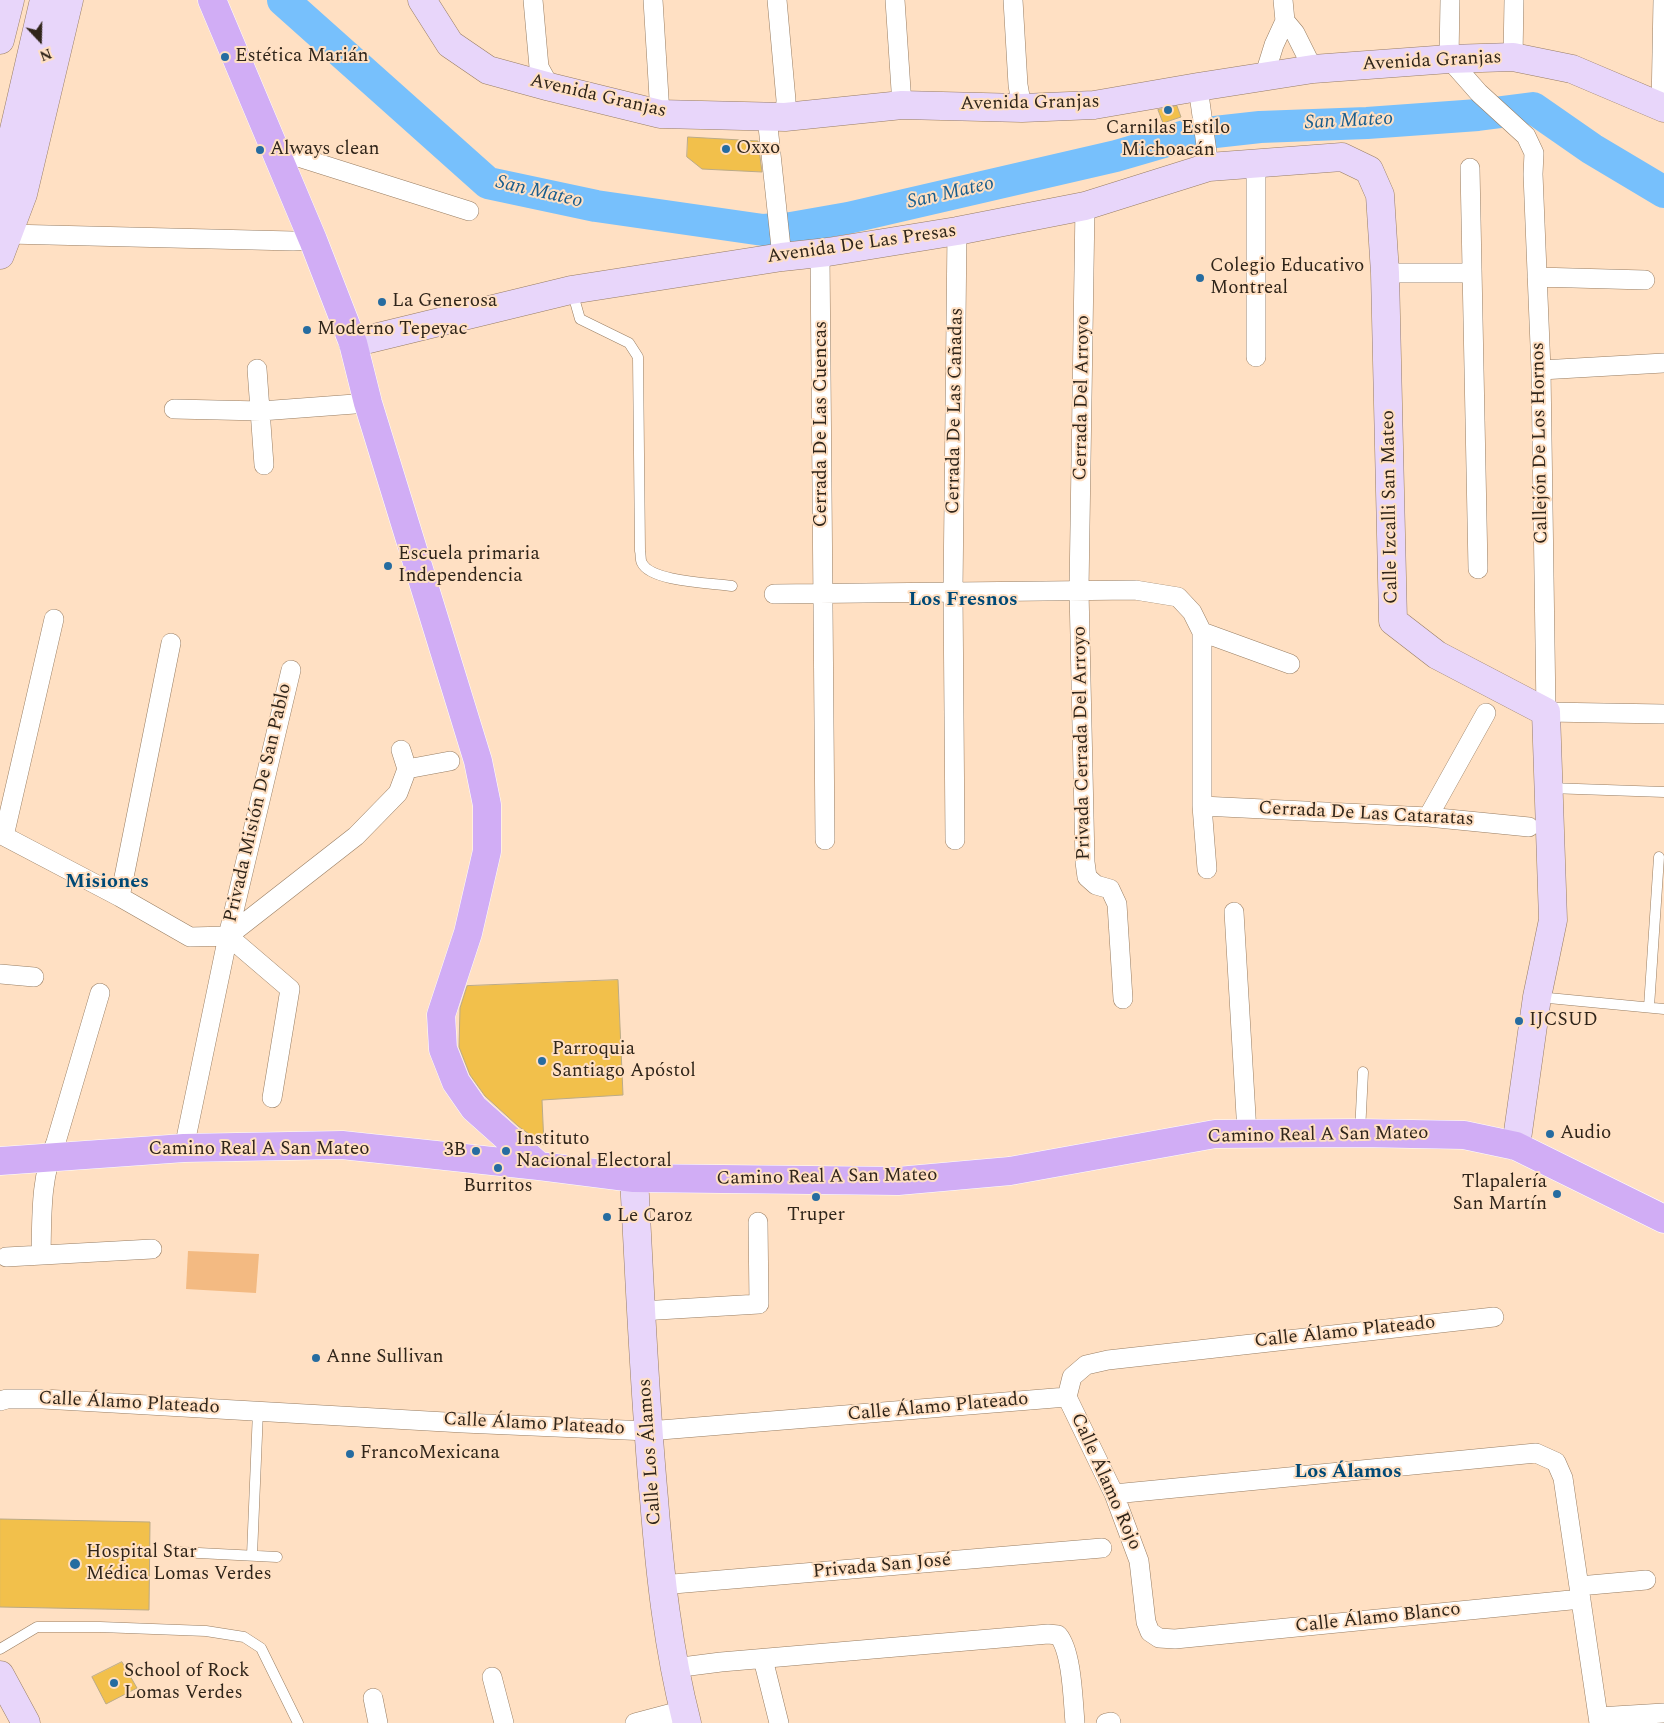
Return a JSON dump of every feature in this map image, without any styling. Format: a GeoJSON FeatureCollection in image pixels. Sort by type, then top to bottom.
{"type":"FeatureCollection","features":[{"type":"Feature","properties":{"kind":"main road"},"geometry":{"type":"LineString","coordinates":[[212,0],[313,240],[353,343],[368,403],[478,761],[487,805],[487,851],[468,933],[441,1015],[442,1049],[456,1082],[474,1108],[539,1166]]}},
{"type":"Feature","properties":{"kind":"main road","name":"Camino Real A San Mateo"},"geometry":{"type":"LineString","coordinates":[[0,1161],[184,1148],[342,1145],[634,1178],[898,1181],[1010,1171],[1215,1134],[1247,1132],[1464,1135],[1516,1146],[1664,1219]]}},
{"type":"Feature","properties":{"kind":"street"},"geometry":{"type":"LineString","coordinates":[[0,40],[10,0]]}},
{"type":"Feature","properties":{"kind":"street"},"geometry":{"type":"LineString","coordinates":[[3,248],[4,173],[44,0]]}},
{"type":"Feature","properties":{"kind":"street"},"geometry":{"type":"LineString","coordinates":[[3,248],[23,194],[69,0]]}},
{"type":"Feature","properties":{"kind":"street","name":"Avenida Granjas"},"geometry":{"type":"LineString","coordinates":[[422,0],[450,44],[488,70],[660,114],[776,117],[902,105],[1022,108],[1094,105],[1199,95],[1264,77],[1313,69],[1449,59],[1514,57],[1572,69],[1663,108]]}},
{"type":"Feature","properties":{"kind":"street"},"geometry":{"type":"LineString","coordinates":[[533,0],[539,67],[550,87]]}},
{"type":"Feature","properties":{"kind":"street"},"geometry":{"type":"LineString","coordinates":[[653,0],[660,114]]}},
{"type":"Feature","properties":{"kind":"street"},"geometry":{"type":"LineString","coordinates":[[778,0],[786,100],[776,117],[778,220],[782,251]]}},
{"type":"Feature","properties":{"kind":"street"},"geometry":{"type":"LineString","coordinates":[[895,0],[902,105]]}},
{"type":"Feature","properties":{"kind":"street"},"geometry":{"type":"LineString","coordinates":[[1013,0],[1018,85],[1022,108]]}},
{"type":"Feature","properties":{"kind":"street"},"geometry":{"type":"LineString","coordinates":[[1264,77],[1274,45],[1285,21],[1283,0]]}},
{"type":"Feature","properties":{"kind":"street"},"geometry":{"type":"LineString","coordinates":[[1449,59],[1450,0]]}},
{"type":"Feature","properties":{"kind":"street"},"geometry":{"type":"LineString","coordinates":[[1514,0],[1514,57]]}},
{"type":"Feature","properties":{"kind":"street"},"geometry":{"type":"LineString","coordinates":[[1663,0],[1663,108]]}},
{"type":"Feature","properties":{"kind":"street"},"geometry":{"type":"LineString","coordinates":[[1285,21],[1296,33],[1313,69]]}},
{"type":"Feature","properties":{"kind":"street","name":"Callejón De Los Hornos"},"geometry":{"type":"LineString","coordinates":[[1449,59],[1479,93],[1526,136],[1534,153],[1546,712]]}},
{"type":"Feature","properties":{"kind":"street"},"geometry":{"type":"LineString","coordinates":[[1199,95],[1208,160]]}},
{"type":"Feature","properties":{"kind":"street"},"geometry":{"type":"LineString","coordinates":[[276,150],[469,211]]}},
{"type":"Feature","properties":{"kind":"street","name":"Avenida De Las Presas"},"geometry":{"type":"LineString","coordinates":[[353,343],[572,290],[782,251],[820,254],[957,231],[1085,206],[1208,160],[1256,164],[1342,157],[1369,170]]}},
{"type":"Feature","properties":{"kind":"street"},"geometry":{"type":"LineString","coordinates":[[1256,164],[1256,357]]}},
{"type":"Feature","properties":{"kind":"street"},"geometry":{"type":"LineString","coordinates":[[1470,168],[1478,569]]}},
{"type":"Feature","properties":{"kind":"street","name":"Calle Izcalli San Mateo"},"geometry":{"type":"LineString","coordinates":[[1369,170],[1380,195],[1385,273],[1394,621],[1438,656],[1546,712]]}},
{"type":"Feature","properties":{"kind":"street","name":"Cerrada Del Arroyo"},"geometry":{"type":"LineString","coordinates":[[1079,590],[1085,206]]}},
{"type":"Feature","properties":{"kind":"street","name":"Cerrada De Las Cañadas"},"geometry":{"type":"LineString","coordinates":[[955,840],[953,591],[957,231]]}},
{"type":"Feature","properties":{"kind":"street"},"geometry":{"type":"LineString","coordinates":[[3,248],[313,240]]}},
{"type":"Feature","properties":{"kind":"street","name":"Cerrada De Las Cuencas"},"geometry":{"type":"LineString","coordinates":[[820,254],[825,840]]}},
{"type":"Feature","properties":{"kind":"street"},"geometry":{"type":"LineString","coordinates":[[1385,273],[1472,273]]}},
{"type":"Feature","properties":{"kind":"street"},"geometry":{"type":"LineString","coordinates":[[1537,277],[1645,280]]}},
{"type":"Feature","properties":{"kind":"street"},"geometry":{"type":"LineString","coordinates":[[1540,370],[1664,363]]}},
{"type":"Feature","properties":{"kind":"street"},"geometry":{"type":"LineString","coordinates":[[257,369],[264,465]]}},
{"type":"Feature","properties":{"kind":"street"},"geometry":{"type":"LineString","coordinates":[[174,409],[261,411],[368,403]]}},
{"type":"Feature","properties":{"kind":"street","name":"Privada Cerrada Del Arroyo"},"geometry":{"type":"LineString","coordinates":[[1079,590],[1085,862],[1087,877],[1096,885],[1110,889],[1117,904],[1123,999]]}},
{"type":"Feature","properties":{"kind":"street"},"geometry":{"type":"LineString","coordinates":[[774,594],[1136,590],[1178,597],[1192,612],[1202,632],[1202,806],[1207,870]]}},
{"type":"Feature","properties":{"kind":"street"},"geometry":{"type":"LineString","coordinates":[[54,619],[2,835],[120,897],[190,937],[228,936],[356,836],[398,793],[407,769],[401,750]]}},
{"type":"Feature","properties":{"kind":"street"},"geometry":{"type":"LineString","coordinates":[[1202,632],[1290,664]]}},
{"type":"Feature","properties":{"kind":"street"},"geometry":{"type":"LineString","coordinates":[[120,897],[171,643]]}},
{"type":"Feature","properties":{"kind":"street","name":"Privada Misión De San Pablo"},"geometry":{"type":"LineString","coordinates":[[184,1148],[228,936],[291,670]]}},
{"type":"Feature","properties":{"kind":"street"},"geometry":{"type":"LineString","coordinates":[[1516,1146],[1537,997],[1553,920],[1546,712],[1664,714]]}},
{"type":"Feature","properties":{"kind":"street"},"geometry":{"type":"LineString","coordinates":[[1428,818],[1486,713]]}},
{"type":"Feature","properties":{"kind":"street"},"geometry":{"type":"LineString","coordinates":[[407,769],[450,761]]}},
{"type":"Feature","properties":{"kind":"street","name":"Cerrada De Las Cataratas"},"geometry":{"type":"LineString","coordinates":[[1202,806],[1428,818],[1529,827]]}},
{"type":"Feature","properties":{"kind":"street"},"geometry":{"type":"LineString","coordinates":[[1234,912],[1247,1132]]}},
{"type":"Feature","properties":{"kind":"street"},"geometry":{"type":"LineString","coordinates":[[228,936],[290,989],[272,1098]]}},
{"type":"Feature","properties":{"kind":"street"},"geometry":{"type":"LineString","coordinates":[[0,974],[34,977]]}},
{"type":"Feature","properties":{"kind":"street"},"geometry":{"type":"LineString","coordinates":[[41,1255],[44,1179],[48,1158],[56,1142],[100,992]]}},
{"type":"Feature","properties":{"kind":"street","name":"Calle Los Álamos"},"geometry":{"type":"LineString","coordinates":[[634,1178],[648,1431],[661,1585],[674,1668],[685,1716]]}},
{"type":"Feature","properties":{"kind":"street"},"geometry":{"type":"LineString","coordinates":[[641,1311],[759,1304],[758,1222]]}},
{"type":"Feature","properties":{"kind":"street"},"geometry":{"type":"LineString","coordinates":[[6,1257],[152,1249]]}},
{"type":"Feature","properties":{"kind":"street","name":"Calle Álamo Plateado"},"geometry":{"type":"LineString","coordinates":[[1108,1360],[1494,1316]]}},
{"type":"Feature","properties":{"kind":"street","name":"Calle Álamo Rojo"},"geometry":{"type":"LineString","coordinates":[[1108,1360],[1086,1365],[1072,1377],[1067,1397],[1114,1494],[1139,1561],[1146,1622],[1150,1632],[1159,1638],[1175,1639]]}},
{"type":"Feature","properties":{"kind":"street","name":"Calle Álamo Plateado"},"geometry":{"type":"LineString","coordinates":[[0,1401],[7,1399],[43,1399],[648,1431],[1067,1397]]}},
{"type":"Feature","properties":{"kind":"street"},"geometry":{"type":"LineString","coordinates":[[1114,1494],[1536,1453],[1556,1462],[1563,1478],[1599,1720],[1664,1713]]}},
{"type":"Feature","properties":{"kind":"street","name":"Privada San José"},"geometry":{"type":"LineString","coordinates":[[661,1585],[1102,1548]]}},
{"type":"Feature","properties":{"kind":"street","name":"Calle Álamo Blanco"},"geometry":{"type":"LineString","coordinates":[[1175,1639],[1580,1592],[1646,1580]]}},
{"type":"Feature","properties":{"kind":"street"},"geometry":{"type":"LineString","coordinates":[[674,1668],[722,1662],[1048,1634],[1058,1635],[1064,1642],[1067,1654],[1075,1723]]}},
{"type":"Feature","properties":{"kind":"street"},"geometry":{"type":"LineString","coordinates":[[764,1659],[779,1723]]}},
{"type":"Feature","properties":{"kind":"street"},"geometry":{"type":"LineString","coordinates":[[0,1675],[26,1723]]}},
{"type":"Feature","properties":{"kind":"street"},"geometry":{"type":"LineString","coordinates":[[492,1677],[504,1723]]}},
{"type":"Feature","properties":{"kind":"street"},"geometry":{"type":"LineString","coordinates":[[373,1698],[378,1723]]}},
{"type":"Feature","properties":{"kind":"street"},"geometry":{"type":"LineString","coordinates":[[635,1723],[685,1716]]}},
{"type":"Feature","properties":{"kind":"street"},"geometry":{"type":"LineString","coordinates":[[1106,1723],[1111,1722]]}},
{"type":"Feature","properties":{"kind":"lane"},"geometry":{"type":"LineString","coordinates":[[572,290],[580,319],[629,343],[638,357],[640,551],[642,563],[651,572],[664,577],[732,586]]}},
{"type":"Feature","properties":{"kind":"lane"},"geometry":{"type":"LineString","coordinates":[[1548,788],[1664,792]]}},
{"type":"Feature","properties":{"kind":"lane"},"geometry":{"type":"LineString","coordinates":[[1649,1007],[1659,857]]}},
{"type":"Feature","properties":{"kind":"lane"},"geometry":{"type":"LineString","coordinates":[[1537,997],[1664,1008]]}},
{"type":"Feature","properties":{"kind":"lane"},"geometry":{"type":"LineString","coordinates":[[1360,1133],[1364,1072]]}},
{"type":"Feature","properties":{"kind":"lane"},"geometry":{"type":"LineString","coordinates":[[252,1555],[258,1411]]}},
{"type":"Feature","properties":{"kind":"lane"},"geometry":{"type":"LineString","coordinates":[[179,1552],[277,1557]]}},
{"type":"Feature","properties":{"kind":"lane"},"geometry":{"type":"LineString","coordinates":[[0,1648],[37,1627],[206,1631],[244,1637],[261,1648],[298,1723]]}},
{"type":"Feature","properties":{"kind":"shaded area"},"geometry":{"type":"Polygon","coordinates":[[[188,1251],[259,1254],[256,1293],[186,1289],[188,1251]]]}},
{"type":"Feature","properties":{"kind":"building","name":"Carnilas Estilo Michoacán"},"geometry":{"type":"Polygon","coordinates":[[[1177,106],[1181,117],[1163,123],[1158,110],[1177,106]]]}},
{"type":"Feature","properties":{"kind":"building","name":"Oxxo"},"geometry":{"type":"Polygon","coordinates":[[[688,137],[758,141],[762,172],[702,169],[687,157],[688,137]]]}},
{"type":"Feature","properties":{"kind":"building","name":"Parroquia Santiago Apóstol"},"geometry":{"type":"Polygon","coordinates":[[[618,980],[623,1095],[542,1100],[544,1145],[518,1126],[485,1096],[470,1075],[459,1047],[460,1008],[467,986],[618,980]]]}},
{"type":"Feature","properties":{"kind":"building","name":"Hospital Star Médica Lomas Verdes"},"geometry":{"type":"Polygon","coordinates":[[[0,1519],[150,1522],[149,1610],[0,1607],[0,1519]]]}},
{"type":"Feature","properties":{"kind":"building","name":"School of Rock Lomas Verdes"},"geometry":{"type":"Polygon","coordinates":[[[122,1662],[137,1688],[106,1704],[92,1677],[122,1662]]]}},
{"type":"Feature","properties":{"kind":"waterway","name":"San Mateo"},"geometry":{"type":"LineString","coordinates":[[283,0],[488,183],[596,206],[763,230],[791,228],[848,218],[1116,156],[1188,135],[1260,127],[1367,123],[1478,115],[1533,108],[1592,149],[1664,192]]}},
{"type":"Feature","properties":{"kind":"place","name":"Estética Marián"},"geometry":{"type":"Point","coordinates":[225,57]}},
{"type":"Feature","properties":{"kind":"place","name":"Carnilas Estilo Michoacán"},"geometry":{"type":"Point","coordinates":[1168,110]}},
{"type":"Feature","properties":{"kind":"place","name":"Oxxo"},"geometry":{"type":"Point","coordinates":[726,149]}},
{"type":"Feature","properties":{"kind":"place","name":"Always clean"},"geometry":{"type":"Point","coordinates":[260,150]}},
{"type":"Feature","properties":{"kind":"place","name":"Colegio Educativo Montreal"},"geometry":{"type":"Point","coordinates":[1200,278]}},
{"type":"Feature","properties":{"kind":"place","name":"La Generosa"},"geometry":{"type":"Point","coordinates":[382,302]}},
{"type":"Feature","properties":{"kind":"place","name":"Moderno Tepeyac"},"geometry":{"type":"Point","coordinates":[307,330]}},
{"type":"Feature","properties":{"kind":"place","name":"Escuela primaria Independencia"},"geometry":{"type":"Point","coordinates":[388,566]}},
{"type":"Feature","properties":{"kind":"place","name":"IJCSUD"},"geometry":{"type":"Point","coordinates":[1519,1021]}},
{"type":"Feature","properties":{"kind":"place","name":"Parroquia Santiago Apóstol"},"geometry":{"type":"Point","coordinates":[542,1061]}},
{"type":"Feature","properties":{"kind":"place","name":"Audio"},"geometry":{"type":"Point","coordinates":[1550,1134]}},
{"type":"Feature","properties":{"kind":"place","name":"3B"},"geometry":{"type":"Point","coordinates":[476,1151]}},
{"type":"Feature","properties":{"kind":"place","name":"Instituto Nacional Electoral"},"geometry":{"type":"Point","coordinates":[506,1151]}},
{"type":"Feature","properties":{"kind":"place","name":"Burritos"},"geometry":{"type":"Point","coordinates":[498,1168]}},
{"type":"Feature","properties":{"kind":"place","name":"Tlapalería San Martín"},"geometry":{"type":"Point","coordinates":[1557,1194]}},
{"type":"Feature","properties":{"kind":"place","name":"Truper"},"geometry":{"type":"Point","coordinates":[816,1197]}},
{"type":"Feature","properties":{"kind":"place","name":"Le Caroz"},"geometry":{"type":"Point","coordinates":[607,1217]}},
{"type":"Feature","properties":{"kind":"place","name":"Anne Sullivan"},"geometry":{"type":"Point","coordinates":[316,1358]}},
{"type":"Feature","properties":{"kind":"place","name":"FrancoMexicana"},"geometry":{"type":"Point","coordinates":[350,1454]}},
{"type":"Feature","properties":{"kind":"place","name":"Hospital Star Médica Lomas Verdes"},"geometry":{"type":"Point","coordinates":[75,1564]}},
{"type":"Feature","properties":{"kind":"place","name":"School of Rock Lomas Verdes"},"geometry":{"type":"Point","coordinates":[114,1683]}},
{"type":"Feature","properties":{"kind":"district","name":"Los Fresnos"},"geometry":{"type":"Point","coordinates":[963,601]}},
{"type":"Feature","properties":{"kind":"district","name":"Misiones"},"geometry":{"type":"Point","coordinates":[107,883]}},
{"type":"Feature","properties":{"kind":"district","name":"Los Álamos"},"geometry":{"type":"Point","coordinates":[1348,1473]}}]}
